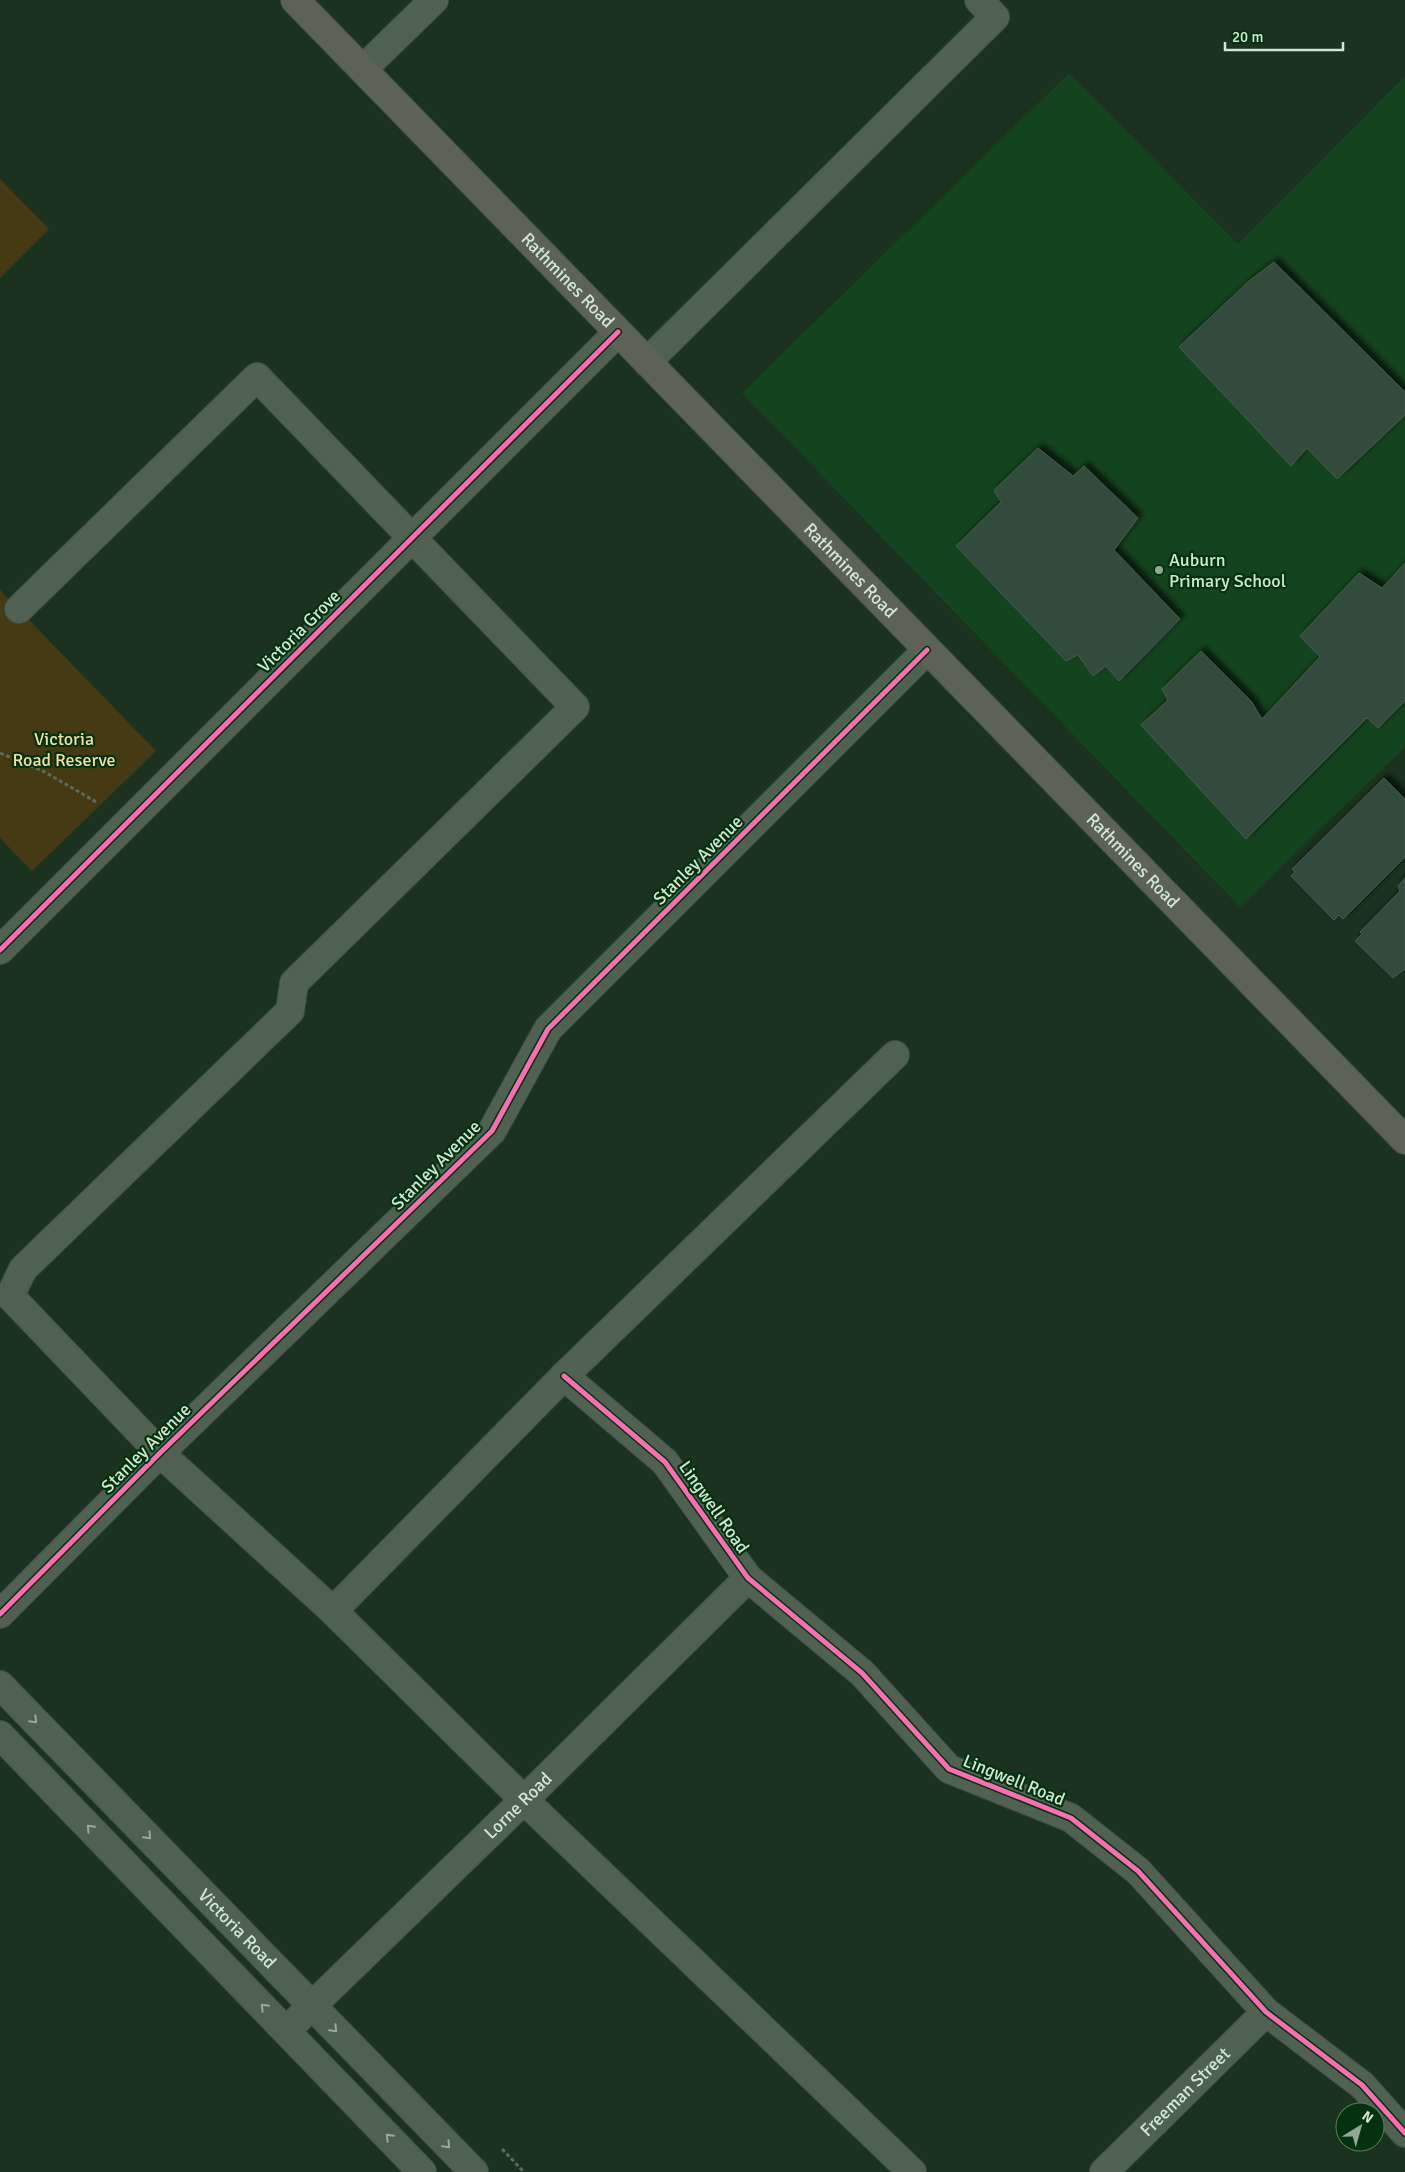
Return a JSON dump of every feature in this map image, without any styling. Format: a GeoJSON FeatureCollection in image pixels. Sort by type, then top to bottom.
{"type":"FeatureCollection","features":[{"type":"Feature","properties":{"kind":"main road","name":"Rathmines Road"},"geometry":{"type":"LineString","coordinates":[[296,0],[1405,1140]]}},
{"type":"Feature","properties":{"kind":"street"},"geometry":{"type":"LineString","coordinates":[[363,69],[434,0]]}},
{"type":"Feature","properties":{"kind":"street"},"geometry":{"type":"LineString","coordinates":[[647,362],[995,17],[979,0]]}},
{"type":"Feature","properties":{"kind":"street","name":"Victoria Grove"},"geometry":{"type":"LineString","coordinates":[[0,950],[618,332]]}},
{"type":"Feature","properties":{"kind":"street"},"geometry":{"type":"LineString","coordinates":[[19,609],[257,377],[575,707],[294,983],[290,1011],[23,1269],[10,1296],[160,1453],[333,1611],[524,1800],[912,2172]]}},
{"type":"Feature","properties":{"kind":"street","name":"Stanley Avenue"},"geometry":{"type":"LineString","coordinates":[[0,1614],[160,1453],[492,1131],[548,1028],[927,650]]}},
{"type":"Feature","properties":{"kind":"street"},"geometry":{"type":"LineString","coordinates":[[333,1611],[564,1376],[895,1055]]}},
{"type":"Feature","properties":{"kind":"street","name":"Lingwell Road"},"geometry":{"type":"LineString","coordinates":[[564,1376],[665,1462],[748,1578],[862,1673],[949,1770],[1071,1818],[1138,1872],[1266,2012],[1362,2085],[1405,2133]]}},
{"type":"Feature","properties":{"kind":"street","name":"Lorne Road"},"geometry":{"type":"LineString","coordinates":[[287,2030],[524,1800],[748,1578]]}},
{"type":"Feature","properties":{"kind":"street","name":"Victoria Road"},"geometry":{"type":"LineString","coordinates":[[0,1685],[474,2172]]}},
{"type":"Feature","properties":{"kind":"street","name":"Victoria Road"},"geometry":{"type":"LineString","coordinates":[[0,1735],[287,2030],[422,2172]]}},
{"type":"Feature","properties":{"kind":"street","name":"Freeman Street"},"geometry":{"type":"LineString","coordinates":[[1104,2172],[1266,2012]]}},
{"type":"Feature","properties":{"kind":"path"},"geometry":{"type":"LineString","coordinates":[[0,754],[43,771],[129,820]]}},
{"type":"Feature","properties":{"kind":"shaded area","name":"Auburn Primary School"},"geometry":{"type":"Polygon","coordinates":[[[1069,73],[1238,244],[1405,76],[1405,747],[1240,907],[742,393],[1069,73]]]}},
{"type":"Feature","properties":{"kind":"green space"},"geometry":{"type":"Polygon","coordinates":[[[0,179],[49,229],[0,278],[0,179]]]}},
{"type":"Feature","properties":{"kind":"green space","name":"Victoria Road Reserve"},"geometry":{"type":"Polygon","coordinates":[[[0,590],[156,751],[32,871],[0,838],[0,590]]]}},
{"type":"Feature","properties":{"kind":"building"},"geometry":{"type":"Polygon","coordinates":[[[1274,262],[1405,392],[1405,415],[1337,479],[1307,448],[1291,466],[1179,347],[1249,281],[1274,262]]]}},
{"type":"Feature","properties":{"kind":"building"},"geometry":{"type":"Polygon","coordinates":[[[1038,448],[1073,476],[1084,466],[1138,518],[1114,550],[1180,619],[1119,681],[1106,666],[1093,676],[1078,655],[1066,661],[956,546],[1001,502],[994,490],[1038,448]]]}},
{"type":"Feature","properties":{"kind":"building"},"geometry":{"type":"Polygon","coordinates":[[[1405,563],[1405,701],[1378,728],[1367,718],[1246,839],[1141,725],[1168,700],[1162,689],[1201,651],[1251,701],[1262,719],[1320,657],[1300,636],[1359,573],[1382,588],[1405,563]]]}},
{"type":"Feature","properties":{"kind":"building"},"geometry":{"type":"Polygon","coordinates":[[[1384,778],[1405,799],[1405,857],[1343,919],[1339,915],[1334,920],[1291,876],[1295,872],[1292,869],[1384,778]]]}},
{"type":"Feature","properties":{"kind":"building"},"geometry":{"type":"Polygon","coordinates":[[[1405,878],[1405,969],[1393,978],[1355,941],[1362,934],[1360,932],[1400,891],[1398,886],[1405,878]]]}},
{"type":"Feature","properties":{"kind":"cycle path"},"geometry":{"type":"LineString","coordinates":[[0,950],[618,332]]}},
{"type":"Feature","properties":{"kind":"cycle path"},"geometry":{"type":"LineString","coordinates":[[0,1614],[160,1453],[492,1131],[548,1029],[927,650]]}},
{"type":"Feature","properties":{"kind":"cycle path"},"geometry":{"type":"LineString","coordinates":[[564,1376],[665,1462],[748,1578],[862,1673],[949,1769],[1071,1818],[1138,1871],[1266,2012],[1362,2085],[1405,2133]]}},
{"type":"Feature","properties":{"kind":"place","name":"Auburn Primary School"},"geometry":{"type":"Point","coordinates":[1159,570]}}]}
